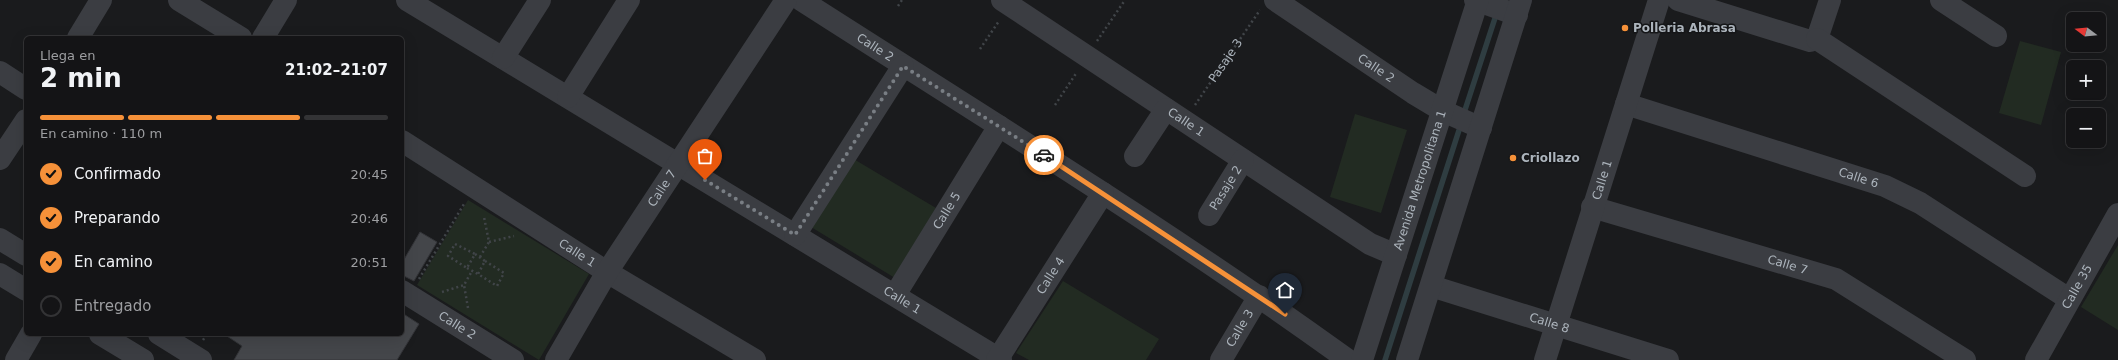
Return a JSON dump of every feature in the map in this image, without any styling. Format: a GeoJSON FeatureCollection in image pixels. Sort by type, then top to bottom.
{"type":"FeatureCollection","features":[{"type":"Feature","properties":{"kind":"street"},"geometry":{"type":"LineString","coordinates":[[79,36],[101,0]]}},
{"type":"Feature","properties":{"kind":"street"},"geometry":{"type":"LineString","coordinates":[[179,0],[238,36]]}},
{"type":"Feature","properties":{"kind":"street"},"geometry":{"type":"LineString","coordinates":[[264,36],[286,0]]}},
{"type":"Feature","properties":{"kind":"street","name":"Calle 1"},"geometry":{"type":"LineString","coordinates":[[407,0],[680,164],[999,359]]}},
{"type":"Feature","properties":{"kind":"street"},"geometry":{"type":"LineString","coordinates":[[504,58],[540,0]]}},
{"type":"Feature","properties":{"kind":"street"},"geometry":{"type":"LineString","coordinates":[[568,97],[629,0]]}},
{"type":"Feature","properties":{"kind":"street","name":"Calle 7"},"geometry":{"type":"LineString","coordinates":[[556,360],[607,272],[680,164],[786,0]]}},
{"type":"Feature","properties":{"kind":"street","name":"Calle 2"},"geometry":{"type":"LineString","coordinates":[[801,0],[1103,193],[1259,296],[1348,360]]}},
{"type":"Feature","properties":{"kind":"street","name":"Calle 1"},"geometry":{"type":"LineString","coordinates":[[1544,360],[1659,0]]}},
{"type":"Feature","properties":{"kind":"street"},"geometry":{"type":"LineString","coordinates":[[1678,0],[1810,41],[1817,39],[2025,176]]}},
{"type":"Feature","properties":{"kind":"street"},"geometry":{"type":"LineString","coordinates":[[1817,39],[1830,0]]}},
{"type":"Feature","properties":{"kind":"street"},"geometry":{"type":"LineString","coordinates":[[1941,0],[1996,36]]}},
{"type":"Feature","properties":{"kind":"street"},"geometry":{"type":"LineString","coordinates":[[1407,360],[1431,286],[1477,126],[1516,9],[1479,1]]}},
{"type":"Feature","properties":{"kind":"street","name":"Avenida Metropolitana 1"},"geometry":{"type":"LineString","coordinates":[[1362,360],[1396,255],[1446,112],[1479,1]]}},
{"type":"Feature","properties":{"kind":"street","name":"Calle 1"},"geometry":{"type":"LineString","coordinates":[[1006,2],[1370,244],[1396,255]]}},
{"type":"Feature","properties":{"kind":"street","name":"Calle 2"},"geometry":{"type":"LineString","coordinates":[[1269,3],[1412,93],[1446,112],[1477,126]]}},
{"type":"Feature","properties":{"kind":"street"},"geometry":{"type":"LineString","coordinates":[[795,235],[903,66]]}},
{"type":"Feature","properties":{"kind":"street"},"geometry":{"type":"LineString","coordinates":[[0,72],[24,88]]}},
{"type":"Feature","properties":{"kind":"street","name":"Calle 6"},"geometry":{"type":"LineString","coordinates":[[1626,104],[1858,177],[1902,193],[1927,207],[2069,299]]}},
{"type":"Feature","properties":{"kind":"street"},"geometry":{"type":"LineString","coordinates":[[1135,156],[1166,109]]}},
{"type":"Feature","properties":{"kind":"street"},"geometry":{"type":"LineString","coordinates":[[0,159],[24,123]]}},
{"type":"Feature","properties":{"kind":"street","name":"Calle 5"},"geometry":{"type":"LineString","coordinates":[[895,295],[999,126]]}},
{"type":"Feature","properties":{"kind":"street","name":"Calle 1"},"geometry":{"type":"LineString","coordinates":[[404,142],[607,272],[755,360]]}},
{"type":"Feature","properties":{"kind":"street","name":"Pasaje 2"},"geometry":{"type":"LineString","coordinates":[[1209,215],[1244,160]]}},
{"type":"Feature","properties":{"kind":"street","name":"Calle 4"},"geometry":{"type":"LineString","coordinates":[[999,359],[1103,193]]}},
{"type":"Feature","properties":{"kind":"street","name":"Calle 7"},"geometry":{"type":"LineString","coordinates":[[1592,207],[1836,279],[1965,360]]}},
{"type":"Feature","properties":{"kind":"street","name":"Calle 35"},"geometry":{"type":"LineString","coordinates":[[2036,360],[2118,214]]}},
{"type":"Feature","properties":{"kind":"street"},"geometry":{"type":"LineString","coordinates":[[0,239],[24,254]]}},
{"type":"Feature","properties":{"kind":"street"},"geometry":{"type":"LineString","coordinates":[[0,274],[24,289]]}},
{"type":"Feature","properties":{"kind":"street","name":"Calle 8"},"geometry":{"type":"LineString","coordinates":[[1431,286],[1668,360]]}},
{"type":"Feature","properties":{"kind":"street","name":"Calle 2"},"geometry":{"type":"LineString","coordinates":[[406,293],[513,360]]}},
{"type":"Feature","properties":{"kind":"street","name":"Calle 3"},"geometry":{"type":"LineString","coordinates":[[1221,360],[1259,296]]}},
{"type":"Feature","properties":{"kind":"street"},"geometry":{"type":"LineString","coordinates":[[16,360],[30,336]]}},
{"type":"Feature","properties":{"kind":"street"},"geometry":{"type":"LineString","coordinates":[[103,336],[142,360]]}},
{"type":"Feature","properties":{"kind":"street"},"geometry":{"type":"LineString","coordinates":[[162,336],[201,360]]}},
{"type":"Feature","properties":{"kind":"path"},"geometry":{"type":"LineString","coordinates":[[898,6],[902,0]]}},
{"type":"Feature","properties":{"kind":"path"},"geometry":{"type":"LineString","coordinates":[[980,49],[1006,2]]}},
{"type":"Feature","properties":{"kind":"path","name":"Pasaje 3"},"geometry":{"type":"LineString","coordinates":[[1184,121],[1269,3]]}},
{"type":"Feature","properties":{"kind":"path"},"geometry":{"type":"LineString","coordinates":[[406,293],[474,187]]}},
{"type":"Feature","properties":{"kind":"path"},"geometry":{"type":"LineString","coordinates":[[480,257],[489,242],[482,212]]}},
{"type":"Feature","properties":{"kind":"path"},"geometry":{"type":"LineString","coordinates":[[489,242],[521,234]]}},
{"type":"Feature","properties":{"kind":"path"},"geometry":{"type":"LineString","coordinates":[[455,244],[474,254],[504,273],[497,286],[448,256],[455,244]]}},
{"type":"Feature","properties":{"kind":"path"},"geometry":{"type":"LineString","coordinates":[[467,268],[474,254]]}},
{"type":"Feature","properties":{"kind":"path"},"geometry":{"type":"LineString","coordinates":[[478,274],[485,261]]}},
{"type":"Feature","properties":{"kind":"path"},"geometry":{"type":"LineString","coordinates":[[464,329],[470,319],[464,284],[472,271]]}},
{"type":"Feature","properties":{"kind":"shaded area"},"geometry":{"type":"Polygon","coordinates":[[[2020,41],[2061,52],[2041,125],[1999,113],[2020,41]]]}},
{"type":"Feature","properties":{"kind":"shaded area"},"geometry":{"type":"Polygon","coordinates":[[[1355,114],[1407,130],[1381,213],[1330,197],[1355,114]]]}},
{"type":"Feature","properties":{"kind":"shaded area"},"geometry":{"type":"Polygon","coordinates":[[[852,158],[936,208],[895,278],[811,227],[852,158]]]}},
{"type":"Feature","properties":{"kind":"shaded area"},"geometry":{"type":"Polygon","coordinates":[[[468,200],[589,274],[539,360],[417,285],[468,200]]]}},
{"type":"Feature","properties":{"kind":"shaded area"},"geometry":{"type":"Polygon","coordinates":[[[2118,245],[2118,330],[2081,307],[2118,245]]]}},
{"type":"Feature","properties":{"kind":"shaded area"},"geometry":{"type":"Polygon","coordinates":[[[1063,281],[1159,339],[1146,360],[1029,360],[1016,353],[1063,281]]]}},
{"type":"Feature","properties":{"kind":"building"},"geometry":{"type":"Polygon","coordinates":[[[420,232],[437,242],[414,281],[404,276],[404,260],[420,232]]]}},
{"type":"Feature","properties":{"kind":"building"},"geometry":{"type":"Polygon","coordinates":[[[404,314],[419,324],[397,360],[234,360],[242,346],[227,336],[404,336],[404,314]]]}},
{"type":"Feature","properties":{"kind":"waterway"},"geometry":{"type":"LineString","coordinates":[[1463,116],[1497,12]]}},
{"type":"Feature","properties":{"kind":"waterway"},"geometry":{"type":"LineString","coordinates":[[1385,360],[1461,124]]}},
{"type":"Feature","properties":{"kind":"way so far"},"geometry":{"type":"LineString","coordinates":[[705,180],[795,235],[903,66],[1044,155]]}},
{"type":"Feature","properties":{"kind":"place","name":"Polleria Abrasa"},"geometry":{"type":"Point","coordinates":[1625,28]}},
{"type":"Feature","properties":{"kind":"place","name":"Criollazo"},"geometry":{"type":"Point","coordinates":[1513,158]}},
{"type":"Feature","properties":{"kind":"route"},"geometry":{"type":"LineString","coordinates":[[1044,155],[1285,314]]}}]}
